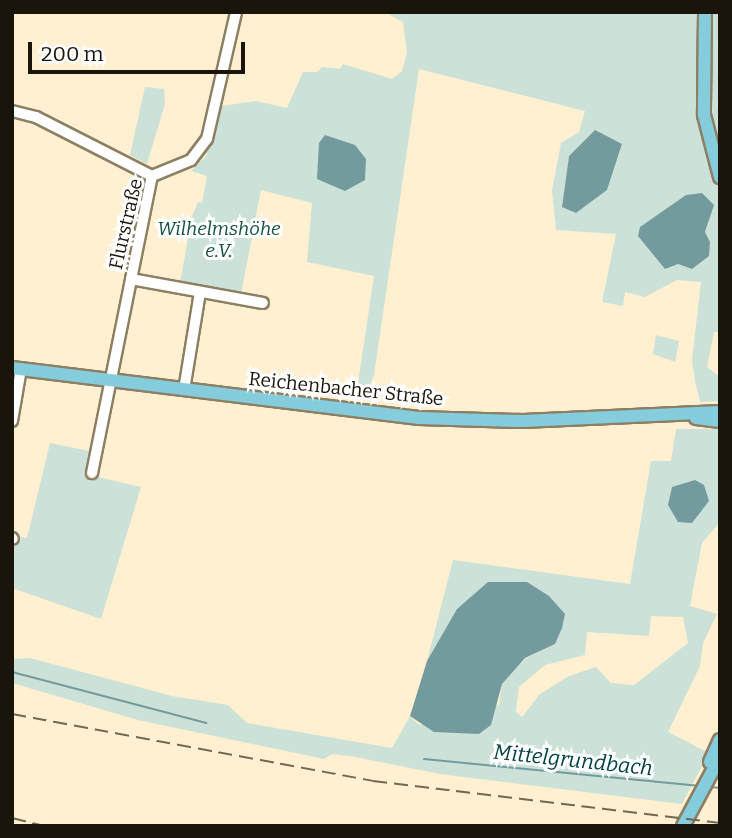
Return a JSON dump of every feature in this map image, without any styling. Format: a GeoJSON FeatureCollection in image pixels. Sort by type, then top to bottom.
{"type":"FeatureCollection","features":[{"type":"Feature","properties":{"kind":"main road"},"geometry":{"type":"LineString","coordinates":[[705,12],[704,115],[720,177]]}},
{"type":"Feature","properties":{"kind":"main road","name":"Reichenbacher Straße"},"geometry":{"type":"LineString","coordinates":[[16,368],[440,420],[678,416],[720,411]]}},
{"type":"Feature","properties":{"kind":"main road","name":"Reichenbacher Straße"},"geometry":{"type":"LineString","coordinates":[[678,416],[720,421]]}},
{"type":"Feature","properties":{"kind":"main road"},"geometry":{"type":"LineString","coordinates":[[683,826],[720,740]]}},
{"type":"Feature","properties":{"kind":"main road"},"geometry":{"type":"LineString","coordinates":[[703,784],[720,757]]}},
{"type":"Feature","properties":{"kind":"street","name":"Flurstraße"},"geometry":{"type":"LineString","coordinates":[[92,473],[152,176],[191,160],[207,139],[236,12]]}},
{"type":"Feature","properties":{"kind":"street"},"geometry":{"type":"LineString","coordinates":[[12,111],[36,117],[152,176]]}},
{"type":"Feature","properties":{"kind":"street"},"geometry":{"type":"LineString","coordinates":[[131,279],[263,303]]}},
{"type":"Feature","properties":{"kind":"street"},"geometry":{"type":"LineString","coordinates":[[184,390],[200,292]]}},
{"type":"Feature","properties":{"kind":"street"},"geometry":{"type":"LineString","coordinates":[[12,421],[16,368]]}},
{"type":"Feature","properties":{"kind":"green space","name":"Wilhelmshöhe e.V."},"geometry":{"type":"Polygon","coordinates":[[[384,12],[720,12],[720,332],[714,332],[707,367],[720,377],[720,401],[700,402],[695,381],[692,360],[701,282],[677,280],[645,297],[625,292],[623,306],[602,302],[616,234],[556,230],[552,190],[561,143],[579,132],[585,111],[419,69],[374,375],[365,397],[356,396],[374,276],[307,262],[312,203],[261,190],[241,294],[180,283],[192,216],[198,202],[202,203],[207,176],[191,171],[206,156],[222,106],[256,101],[287,108],[303,72],[317,72],[322,67],[340,69],[343,64],[392,79],[402,71],[407,53],[403,22],[384,12]],[[595,130],[569,156],[562,206],[576,213],[607,190],[622,145],[595,130]],[[664,212],[640,227],[678,264],[692,269],[710,242],[705,232],[709,222],[664,212]]]}},
{"type":"Feature","properties":{"kind":"green space"},"geometry":{"type":"Polygon","coordinates":[[[145,87],[164,89],[165,104],[147,164],[130,155],[145,87]]]}},
{"type":"Feature","properties":{"kind":"green space"},"geometry":{"type":"Polygon","coordinates":[[[656,335],[679,341],[675,362],[653,354],[656,335]]]}},
{"type":"Feature","properties":{"kind":"green space"},"geometry":{"type":"Polygon","coordinates":[[[676,429],[720,429],[720,522],[702,543],[690,606],[717,614],[703,643],[700,666],[668,732],[709,753],[682,804],[440,774],[350,756],[332,754],[324,759],[138,720],[12,683],[12,659],[30,658],[172,696],[228,705],[247,723],[392,748],[410,716],[419,725],[499,705],[502,684],[514,670],[526,658],[555,644],[527,582],[488,582],[445,630],[427,661],[453,560],[630,584],[651,461],[671,461],[676,429]],[[651,616],[649,636],[587,632],[585,655],[545,665],[519,687],[516,712],[522,717],[540,694],[569,676],[596,667],[611,683],[634,685],[688,643],[683,617],[651,616]]]}},
{"type":"Feature","properties":{"kind":"green space"},"geometry":{"type":"Polygon","coordinates":[[[50,443],[89,451],[85,474],[141,487],[101,619],[12,588],[12,551],[17,536],[27,538],[50,443]]]}},
{"type":"Feature","properties":{"kind":"water"},"geometry":{"type":"Polygon","coordinates":[[[595,130],[622,144],[607,190],[576,213],[562,207],[569,156],[595,130]]]}},
{"type":"Feature","properties":{"kind":"water"},"geometry":{"type":"Polygon","coordinates":[[[325,135],[355,145],[366,159],[365,180],[345,191],[317,179],[319,143],[325,135]]]}},
{"type":"Feature","properties":{"kind":"water"},"geometry":{"type":"Polygon","coordinates":[[[702,193],[714,205],[705,232],[710,242],[709,256],[692,269],[678,264],[665,269],[638,236],[640,227],[686,195],[702,193]]]}},
{"type":"Feature","properties":{"kind":"water"},"geometry":{"type":"Polygon","coordinates":[[[695,480],[704,485],[709,501],[692,523],[678,522],[668,505],[672,487],[695,480]]]}},
{"type":"Feature","properties":{"kind":"water"},"geometry":{"type":"Polygon","coordinates":[[[488,582],[527,582],[549,596],[565,614],[562,628],[555,644],[525,658],[502,684],[491,725],[479,734],[434,732],[410,716],[427,661],[457,609],[488,582]]]}},
{"type":"Feature","properties":{"kind":"waterway","name":"Mittelgrundbach"},"geometry":{"type":"LineString","coordinates":[[12,672],[206,723]]}},
{"type":"Feature","properties":{"kind":"waterway","name":"Mittelgrundbach"},"geometry":{"type":"LineString","coordinates":[[424,759],[698,786]]}},
{"type":"Feature","properties":{"kind":"waterway","name":"Mittelgrundbach"},"geometry":{"type":"LineString","coordinates":[[710,787],[720,788]]}},
{"type":"Feature","properties":{"kind":"railway"},"geometry":{"type":"LineString","coordinates":[[12,714],[373,781],[720,823]]}},
{"type":"Feature","properties":{"kind":"railway"},"geometry":{"type":"LineString","coordinates":[[12,818],[43,826]]}}]}
